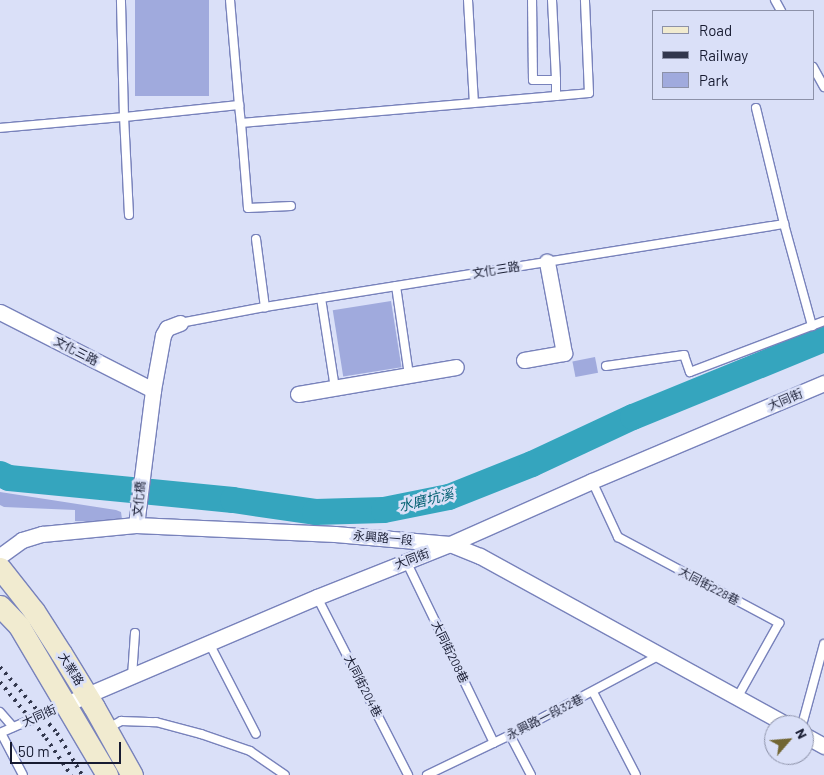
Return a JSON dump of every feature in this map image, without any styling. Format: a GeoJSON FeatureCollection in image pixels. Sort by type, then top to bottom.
{"type":"FeatureCollection","features":[{"type":"Feature","properties":{"kind":"main road","name":"大業路"},"geometry":{"type":"LineString","coordinates":[[0,568],[34,611],[87,696],[132,775]]}},
{"type":"Feature","properties":{"kind":"main road","name":"大業路"},"geometry":{"type":"LineString","coordinates":[[0,606],[19,626],[107,775]]}},
{"type":"Feature","properties":{"kind":"street"},"geometry":{"type":"LineString","coordinates":[[524,360],[564,353],[548,262]]}},
{"type":"Feature","properties":{"kind":"street","name":"文化三路"},"geometry":{"type":"LineString","coordinates":[[0,312],[153,390]]}},
{"type":"Feature","properties":{"kind":"street","name":"文化三路"},"geometry":{"type":"LineString","coordinates":[[141,480],[153,390],[163,334],[167,328],[180,323]]}},
{"type":"Feature","properties":{"kind":"street"},"geometry":{"type":"LineString","coordinates":[[298,394],[456,368]]}},
{"type":"Feature","properties":{"kind":"street","name":"大同街"},"geometry":{"type":"LineString","coordinates":[[66,704],[317,596],[450,544],[592,481],[824,383]]}},
{"type":"Feature","properties":{"kind":"street","name":"文化橋"},"geometry":{"type":"LineString","coordinates":[[136,521],[141,480]]}},
{"type":"Feature","properties":{"kind":"street","name":"永興路一段"},"geometry":{"type":"LineString","coordinates":[[0,556],[22,540],[42,534],[136,521],[335,534],[450,544],[480,556],[768,715]]}},
{"type":"Feature","properties":{"kind":"lane"},"geometry":{"type":"LineString","coordinates":[[121,0],[129,215]]}},
{"type":"Feature","properties":{"kind":"lane"},"geometry":{"type":"LineString","coordinates":[[230,0],[248,208],[291,206]]}},
{"type":"Feature","properties":{"kind":"lane"},"geometry":{"type":"LineString","coordinates":[[468,0],[474,103]]}},
{"type":"Feature","properties":{"kind":"lane"},"geometry":{"type":"LineString","coordinates":[[532,0],[533,80],[556,80]]}},
{"type":"Feature","properties":{"kind":"lane"},"geometry":{"type":"LineString","coordinates":[[552,0],[556,96]]}},
{"type":"Feature","properties":{"kind":"lane"},"geometry":{"type":"LineString","coordinates":[[241,123],[589,93],[585,0]]}},
{"type":"Feature","properties":{"kind":"lane"},"geometry":{"type":"LineString","coordinates":[[814,69],[824,87]]}},
{"type":"Feature","properties":{"kind":"lane"},"geometry":{"type":"LineString","coordinates":[[0,128],[238,105]]}},
{"type":"Feature","properties":{"kind":"lane"},"geometry":{"type":"LineString","coordinates":[[756,108],[784,224],[812,326]]}},
{"type":"Feature","properties":{"kind":"lane","name":"文化三路"},"geometry":{"type":"LineString","coordinates":[[180,323],[265,307],[784,224]]}},
{"type":"Feature","properties":{"kind":"lane"},"geometry":{"type":"LineString","coordinates":[[256,239],[265,307]]}},
{"type":"Feature","properties":{"kind":"lane"},"geometry":{"type":"LineString","coordinates":[[396,286],[409,375]]}},
{"type":"Feature","properties":{"kind":"lane"},"geometry":{"type":"LineString","coordinates":[[321,298],[335,388]]}},
{"type":"Feature","properties":{"kind":"lane"},"geometry":{"type":"LineString","coordinates":[[606,366],[684,354],[690,372],[824,322]]}},
{"type":"Feature","properties":{"kind":"lane","name":"大同街228巷"},"geometry":{"type":"LineString","coordinates":[[592,481],[618,537],[779,623],[737,698]]}},
{"type":"Feature","properties":{"kind":"lane","name":"大同街208巷"},"geometry":{"type":"LineString","coordinates":[[406,561],[494,743]]}},
{"type":"Feature","properties":{"kind":"lane","name":"大同街204巷"},"geometry":{"type":"LineString","coordinates":[[317,596],[408,775]]}},
{"type":"Feature","properties":{"kind":"lane"},"geometry":{"type":"LineString","coordinates":[[132,676],[135,633]]}},
{"type":"Feature","properties":{"kind":"lane"},"geometry":{"type":"LineString","coordinates":[[209,643],[256,734]]}},
{"type":"Feature","properties":{"kind":"lane"},"geometry":{"type":"LineString","coordinates":[[805,715],[824,644]]}},
{"type":"Feature","properties":{"kind":"lane","name":"永興路一段32巷"},"geometry":{"type":"LineString","coordinates":[[427,775],[510,735],[660,655]]}},
{"type":"Feature","properties":{"kind":"lane"},"geometry":{"type":"LineString","coordinates":[[593,692],[636,775]]}},
{"type":"Feature","properties":{"kind":"lane","name":"大同街"},"geometry":{"type":"LineString","coordinates":[[0,733],[66,704]]}},
{"type":"Feature","properties":{"kind":"lane"},"geometry":{"type":"LineString","coordinates":[[0,712],[13,727]]}},
{"type":"Feature","properties":{"kind":"lane"},"geometry":{"type":"LineString","coordinates":[[106,729],[121,721],[156,722],[201,734],[250,752],[285,775]]}},
{"type":"Feature","properties":{"kind":"lane"},"geometry":{"type":"LineString","coordinates":[[0,733],[23,775]]}},
{"type":"Feature","properties":{"kind":"lane"},"geometry":{"type":"LineString","coordinates":[[510,735],[531,775]]}},
{"type":"Feature","properties":{"kind":"green space"},"geometry":{"type":"Polygon","coordinates":[[[135,0],[209,0],[209,96],[135,96],[135,0]]]}},
{"type":"Feature","properties":{"kind":"green space"},"geometry":{"type":"Polygon","coordinates":[[[391,301],[401,367],[343,376],[333,310],[391,301]]]}},
{"type":"Feature","properties":{"kind":"green space"},"geometry":{"type":"Polygon","coordinates":[[[595,357],[598,373],[575,377],[572,361],[595,357]]]}},
{"type":"Feature","properties":{"kind":"green space"},"geometry":{"type":"Polygon","coordinates":[[[0,492],[116,510],[121,512],[122,519],[115,523],[75,521],[75,510],[4,507],[0,505],[0,492]]]}},
{"type":"Feature","properties":{"kind":"waterway","name":"水磨坑溪"},"geometry":{"type":"LineString","coordinates":[[0,474],[9,478],[233,500],[315,512],[384,510],[449,497],[532,464],[633,417],[824,339]]}},
{"type":"Feature","properties":{"kind":"railway"},"geometry":{"type":"LineString","coordinates":[[0,667],[57,733],[82,775]]}},
{"type":"Feature","properties":{"kind":"railway"},"geometry":{"type":"LineString","coordinates":[[0,682],[46,738],[71,775]]}}]}
